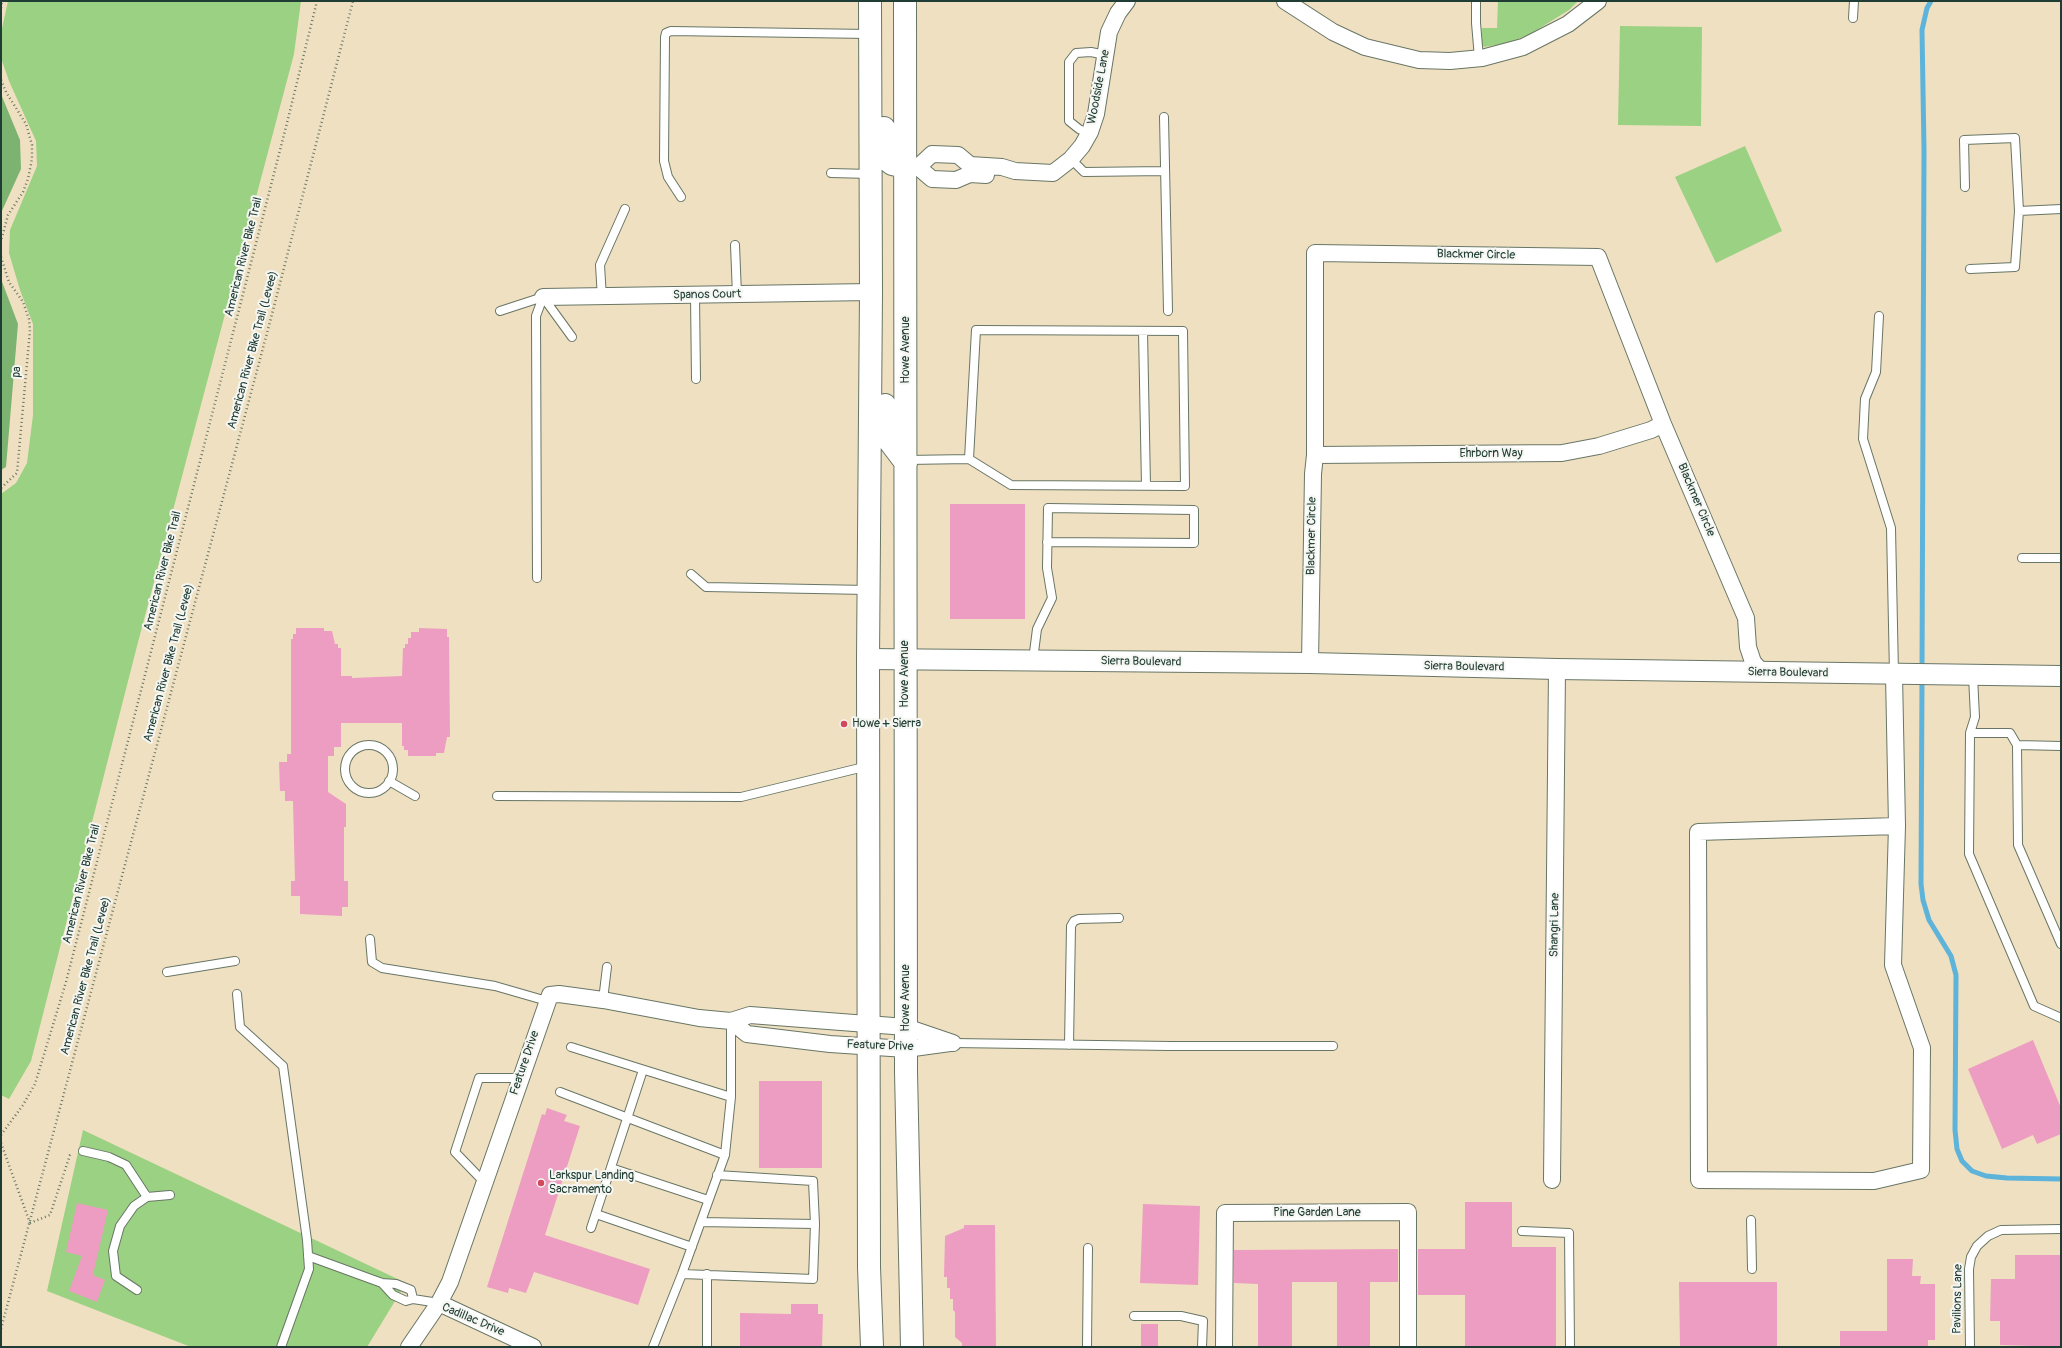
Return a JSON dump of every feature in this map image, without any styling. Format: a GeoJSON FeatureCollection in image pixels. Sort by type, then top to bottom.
{"type":"FeatureCollection","features":[{"type":"Feature","properties":{"kind":"main road"},"geometry":{"type":"LineString","coordinates":[[870,1],[871,292],[868,766],[869,1267],[872,1347]]}},
{"type":"Feature","properties":{"kind":"main road","name":"Howe Avenue"},"geometry":{"type":"LineString","coordinates":[[905,1],[912,167],[906,462],[905,660],[906,1049],[912,1347]]}},
{"type":"Feature","properties":{"kind":"main road"},"geometry":{"type":"LineString","coordinates":[[870,34],[879,46],[883,56],[884,153],[887,160],[892,164],[912,167]]}},
{"type":"Feature","properties":{"kind":"main road"},"geometry":{"type":"LineString","coordinates":[[871,292],[885,320],[884,434],[906,462]]}},
{"type":"Feature","properties":{"kind":"street","name":"Woodside Lane"},"geometry":{"type":"LineString","coordinates":[[970,170],[958,155],[932,154],[912,167],[932,179],[956,180],[970,170],[1002,167],[1015,171],[1053,173],[1071,159],[1082,146],[1089,134],[1096,114],[1110,32],[1118,13],[1127,1]]}},
{"type":"Feature","properties":{"kind":"street"},"geometry":{"type":"LineString","coordinates":[[1285,1],[1333,32],[1365,47],[1396,56],[1419,60],[1450,61],[1479,58],[1523,47],[1568,24],[1598,1]]}},
{"type":"Feature","properties":{"kind":"street","name":"Blackmer Circle"},"geometry":{"type":"LineString","coordinates":[[1310,663],[1312,474],[1315,455],[1315,253],[1598,257],[1663,424],[1746,618],[1748,647],[1754,662],[1762,672]]}},
{"type":"Feature","properties":{"kind":"street","name":"Spanos Court"},"geometry":{"type":"LineString","coordinates":[[543,297],[602,298],[871,292]]}},
{"type":"Feature","properties":{"kind":"street","name":"Ehrborn Way"},"geometry":{"type":"LineString","coordinates":[[1315,455],[1562,453],[1599,446],[1651,430],[1663,424]]}},
{"type":"Feature","properties":{"kind":"street","name":"Sierra Boulevard"},"geometry":{"type":"LineString","coordinates":[[868,659],[1310,663],[1557,669],[1973,676],[2061,676]]}},
{"type":"Feature","properties":{"kind":"street","name":"Shangri Lane"},"geometry":{"type":"LineString","coordinates":[[1552,1180],[1557,669]]}},
{"type":"Feature","properties":{"kind":"street"},"geometry":{"type":"LineString","coordinates":[[1897,826],[1698,832],[1698,1180],[1874,1181],[1921,1170],[1922,1048],[1893,965],[1897,826],[1912,675]]}},
{"type":"Feature","properties":{"kind":"street","name":"Feature Drive"},"geometry":{"type":"LineString","coordinates":[[439,1303],[450,1282],[550,995],[559,994],[603,1000],[700,1018],[731,1022],[750,1015],[906,1027],[952,1043]]}},
{"type":"Feature","properties":{"kind":"street","name":"Feature Drive"},"geometry":{"type":"LineString","coordinates":[[731,1022],[747,1034],[869,1047],[906,1049],[952,1043]]}},
{"type":"Feature","properties":{"kind":"street","name":"Pine Garden Lane"},"geometry":{"type":"LineString","coordinates":[[1224,1347],[1226,1213],[1408,1212],[1408,1347]]}},
{"type":"Feature","properties":{"kind":"street","name":"Cadillac Drive"},"geometry":{"type":"LineString","coordinates":[[409,1347],[439,1303],[533,1347]]}},
{"type":"Feature","properties":{"kind":"lane"},"geometry":{"type":"LineString","coordinates":[[1476,1],[1479,58]]}},
{"type":"Feature","properties":{"kind":"lane"},"geometry":{"type":"LineString","coordinates":[[1852,18],[1854,1]]}},
{"type":"Feature","properties":{"kind":"lane"},"geometry":{"type":"LineString","coordinates":[[681,197],[666,170],[663,151],[666,33],[671,31],[870,34]]}},
{"type":"Feature","properties":{"kind":"lane"},"geometry":{"type":"LineString","coordinates":[[1089,134],[1079,129],[1069,121],[1069,62],[1076,53],[1091,52],[1105,55]]}},
{"type":"Feature","properties":{"kind":"lane"},"geometry":{"type":"LineString","coordinates":[[1164,117],[1168,311]]}},
{"type":"Feature","properties":{"kind":"lane"},"geometry":{"type":"LineString","coordinates":[[1965,187],[1964,140],[2015,138],[2019,211],[2015,267],[1970,269]]}},
{"type":"Feature","properties":{"kind":"lane"},"geometry":{"type":"LineString","coordinates":[[1071,159],[1084,172],[1165,171]]}},
{"type":"Feature","properties":{"kind":"lane"},"geometry":{"type":"LineString","coordinates":[[831,173],[871,174]]}},
{"type":"Feature","properties":{"kind":"lane"},"geometry":{"type":"LineString","coordinates":[[602,298],[600,265],[625,209]]}},
{"type":"Feature","properties":{"kind":"lane"},"geometry":{"type":"LineString","coordinates":[[2019,211],[2061,209]]}},
{"type":"Feature","properties":{"kind":"lane"},"geometry":{"type":"LineString","coordinates":[[735,245],[737,295]]}},
{"type":"Feature","properties":{"kind":"lane"},"geometry":{"type":"LineString","coordinates":[[695,296],[696,379]]}},
{"type":"Feature","properties":{"kind":"lane"},"geometry":{"type":"LineString","coordinates":[[500,311],[543,297]]}},
{"type":"Feature","properties":{"kind":"lane"},"geometry":{"type":"LineString","coordinates":[[543,297],[572,337]]}},
{"type":"Feature","properties":{"kind":"lane"},"geometry":{"type":"LineString","coordinates":[[537,578],[536,316],[543,297]]}},
{"type":"Feature","properties":{"kind":"lane"},"geometry":{"type":"LineString","coordinates":[[1879,316],[1876,372],[1865,399],[1863,439],[1891,528],[1912,675]]}},
{"type":"Feature","properties":{"kind":"lane"},"geometry":{"type":"LineString","coordinates":[[906,462],[969,459],[1011,485],[1185,486],[1183,331],[976,330],[969,459]]}},
{"type":"Feature","properties":{"kind":"lane"},"geometry":{"type":"LineString","coordinates":[[1143,331],[1146,486]]}},
{"type":"Feature","properties":{"kind":"lane"},"geometry":{"type":"LineString","coordinates":[[1033,661],[1037,629],[1052,598],[1047,568],[1048,508],[1194,510],[1194,543],[1048,542]]}},
{"type":"Feature","properties":{"kind":"lane"},"geometry":{"type":"LineString","coordinates":[[2022,558],[2061,558]]}},
{"type":"Feature","properties":{"kind":"lane"},"geometry":{"type":"LineString","coordinates":[[691,574],[706,587],[869,590]]}},
{"type":"Feature","properties":{"kind":"lane"},"geometry":{"type":"LineString","coordinates":[[1973,676],[1975,717],[1970,733],[1969,854],[2034,1006],[2061,1018]]}},
{"type":"Feature","properties":{"kind":"lane"},"geometry":{"type":"LineString","coordinates":[[1970,733],[2010,733],[2017,745],[2018,845],[2061,944]]}},
{"type":"Feature","properties":{"kind":"lane"},"geometry":{"type":"LineString","coordinates":[[368,745],[383,749],[392,761],[393,769],[390,781],[382,789],[374,792],[359,791],[352,786],[345,772],[348,757],[353,751],[368,745]]}},
{"type":"Feature","properties":{"kind":"lane"},"geometry":{"type":"LineString","coordinates":[[2017,745],[2061,746]]}},
{"type":"Feature","properties":{"kind":"lane"},"geometry":{"type":"LineString","coordinates":[[497,796],[741,797],[868,766]]}},
{"type":"Feature","properties":{"kind":"lane"},"geometry":{"type":"LineString","coordinates":[[390,781],[415,796]]}},
{"type":"Feature","properties":{"kind":"lane"},"geometry":{"type":"LineString","coordinates":[[1069,1044],[1071,926],[1074,921],[1079,919],[1119,918]]}},
{"type":"Feature","properties":{"kind":"lane"},"geometry":{"type":"LineString","coordinates":[[370,939],[372,962],[382,968],[495,986],[547,1001]]}},
{"type":"Feature","properties":{"kind":"lane"},"geometry":{"type":"LineString","coordinates":[[167,972],[235,961]]}},
{"type":"Feature","properties":{"kind":"lane"},"geometry":{"type":"LineString","coordinates":[[603,1000],[607,967]]}},
{"type":"Feature","properties":{"kind":"lane"},"geometry":{"type":"LineString","coordinates":[[237,994],[240,1027],[282,1066],[308,1256],[309,1269],[281,1347]]}},
{"type":"Feature","properties":{"kind":"lane"},"geometry":{"type":"LineString","coordinates":[[653,1347],[682,1274],[725,1155],[731,1097],[731,1022]]}},
{"type":"Feature","properties":{"kind":"lane"},"geometry":{"type":"LineString","coordinates":[[952,1043],[1333,1046]]}},
{"type":"Feature","properties":{"kind":"lane"},"geometry":{"type":"LineString","coordinates":[[571,1047],[731,1097]]}},
{"type":"Feature","properties":{"kind":"lane"},"geometry":{"type":"LineString","coordinates":[[591,1228],[643,1070]]}},
{"type":"Feature","properties":{"kind":"lane"},"geometry":{"type":"LineString","coordinates":[[484,1182],[455,1152],[479,1078],[520,1078]]}},
{"type":"Feature","properties":{"kind":"lane"},"geometry":{"type":"LineString","coordinates":[[560,1092],[725,1155]]}},
{"type":"Feature","properties":{"kind":"lane"},"geometry":{"type":"LineString","coordinates":[[83,1151],[109,1157],[126,1165],[147,1197]]}},
{"type":"Feature","properties":{"kind":"lane"},"geometry":{"type":"LineString","coordinates":[[611,1168],[708,1200]]}},
{"type":"Feature","properties":{"kind":"lane"},"geometry":{"type":"LineString","coordinates":[[682,1274],[813,1279],[816,1224],[813,1181],[717,1175]]}},
{"type":"Feature","properties":{"kind":"lane"},"geometry":{"type":"LineString","coordinates":[[137,1290],[116,1276],[113,1251],[120,1226],[134,1206],[147,1197],[170,1196]]}},
{"type":"Feature","properties":{"kind":"lane"},"geometry":{"type":"LineString","coordinates":[[596,1214],[692,1247]]}},
{"type":"Feature","properties":{"kind":"lane"},"geometry":{"type":"LineString","coordinates":[[1751,1220],[1752,1269]]}},
{"type":"Feature","properties":{"kind":"lane"},"geometry":{"type":"LineString","coordinates":[[701,1222],[816,1224]]}},
{"type":"Feature","properties":{"kind":"lane","name":"Pavilions Lane"},"geometry":{"type":"LineString","coordinates":[[1970,1347],[1968,1269],[1971,1257],[1977,1246],[1988,1236],[2001,1230],[2061,1229]]}},
{"type":"Feature","properties":{"kind":"lane"},"geometry":{"type":"LineString","coordinates":[[1522,1231],[1569,1233],[1570,1347]]}},
{"type":"Feature","properties":{"kind":"lane"},"geometry":{"type":"LineString","coordinates":[[1087,1347],[1088,1248]]}},
{"type":"Feature","properties":{"kind":"lane"},"geometry":{"type":"LineString","coordinates":[[308,1256],[382,1283],[396,1284],[411,1290],[413,1299]]}},
{"type":"Feature","properties":{"kind":"lane"},"geometry":{"type":"LineString","coordinates":[[707,1274],[707,1347]]}},
{"type":"Feature","properties":{"kind":"lane"},"geometry":{"type":"LineString","coordinates":[[382,1283],[393,1295],[406,1301],[413,1299],[439,1303]]}},
{"type":"Feature","properties":{"kind":"lane"},"geometry":{"type":"LineString","coordinates":[[1134,1316],[1181,1316],[1203,1321],[1202,1347]]}},
{"type":"Feature","properties":{"kind":"path"},"geometry":{"type":"LineString","coordinates":[[1,8],[2,1]]}},
{"type":"Feature","properties":{"kind":"path","name":"American River Bike Trail"},"geometry":{"type":"LineString","coordinates":[[1,1135],[23,1105],[35,1084],[66,982],[288,123],[317,1]]}},
{"type":"Feature","properties":{"kind":"path","name":"American River Bike Trail (Levee)"},"geometry":{"type":"LineString","coordinates":[[1,1329],[348,26],[353,1]]}},
{"type":"Feature","properties":{"kind":"path"},"geometry":{"type":"LineString","coordinates":[[1,80],[6,92],[26,124],[32,145],[32,159],[28,180],[23,192],[8,215],[1,241]]}},
{"type":"Feature","properties":{"kind":"path","name":"pa"},"geometry":{"type":"LineString","coordinates":[[1,257],[9,282],[23,302],[30,319],[17,473],[1,488]]}},
{"type":"Feature","properties":{"kind":"path"},"geometry":{"type":"LineString","coordinates":[[1,1143],[30,1223],[50,1215],[70,1155],[83,1151]]}},
{"type":"Feature","properties":{"kind":"green space"},"geometry":{"type":"Polygon","coordinates":[[[8,1],[301,1],[294,54],[137,646],[31,1061],[9,1099],[1,1095],[1,494],[16,483],[27,463],[33,415],[33,324],[20,290],[9,253],[10,230],[37,166],[36,141],[9,81],[1,58],[1,33],[8,1]]]}},
{"type":"Feature","properties":{"kind":"green space"},"geometry":{"type":"Polygon","coordinates":[[[1498,1],[1578,1],[1569,10],[1532,33],[1509,43],[1484,47],[1481,43],[1482,28],[1497,28],[1498,1]]]}},
{"type":"Feature","properties":{"kind":"green space"},"geometry":{"type":"Polygon","coordinates":[[[1620,26],[1702,27],[1701,126],[1618,125],[1620,26]]]}},
{"type":"Feature","properties":{"kind":"green space"},"geometry":{"type":"Polygon","coordinates":[[[1,94],[20,140],[21,169],[1,213],[1,94]]]}},
{"type":"Feature","properties":{"kind":"green space"},"geometry":{"type":"Polygon","coordinates":[[[1745,146],[1782,231],[1716,263],[1675,177],[1745,146]]]}},
{"type":"Feature","properties":{"kind":"green space"},"geometry":{"type":"Polygon","coordinates":[[[1,279],[18,324],[6,467],[1,470],[1,279]]]}},
{"type":"Feature","properties":{"kind":"green space"},"geometry":{"type":"Polygon","coordinates":[[[83,1130],[406,1283],[367,1347],[191,1347],[47,1291],[83,1130]]]}},
{"type":"Feature","properties":{"kind":"building"},"geometry":{"type":"Polygon","coordinates":[[[950,504],[1025,504],[1025,619],[950,619],[950,504]]]}},
{"type":"Feature","properties":{"kind":"building"},"geometry":{"type":"Polygon","coordinates":[[[296,628],[324,628],[324,631],[332,631],[335,644],[338,644],[338,648],[341,648],[341,676],[352,676],[352,678],[402,676],[403,648],[405,648],[405,644],[408,644],[408,638],[411,638],[411,632],[419,632],[419,628],[447,629],[447,637],[449,637],[450,737],[447,737],[444,753],[436,753],[436,756],[408,756],[408,750],[404,750],[404,746],[402,746],[402,723],[341,723],[341,747],[334,747],[334,756],[328,756],[328,792],[346,804],[346,827],[344,827],[344,881],[348,881],[348,907],[342,907],[342,916],[300,914],[300,896],[291,896],[291,881],[295,881],[293,801],[285,801],[285,791],[280,791],[279,762],[287,762],[287,754],[291,754],[291,639],[293,639],[293,634],[296,634],[296,628]]]}},
{"type":"Feature","properties":{"kind":"building"},"geometry":{"type":"Polygon","coordinates":[[[2033,1040],[2061,1108],[2061,1134],[2037,1144],[2033,1135],[2002,1149],[1968,1069],[2033,1040]]]}},
{"type":"Feature","properties":{"kind":"building"},"geometry":{"type":"Polygon","coordinates":[[[759,1081],[822,1081],[822,1168],[759,1168],[759,1081]]]}},
{"type":"Feature","properties":{"kind":"building","name":"Larkspur Landing Sacramento"},"geometry":{"type":"Polygon","coordinates":[[[547,1108],[567,1115],[564,1121],[580,1126],[545,1235],[650,1269],[638,1305],[534,1272],[526,1293],[509,1288],[508,1293],[487,1287],[542,1114],[545,1115],[547,1108]]]}},
{"type":"Feature","properties":{"kind":"building"},"geometry":{"type":"Polygon","coordinates":[[[1465,1202],[1512,1202],[1512,1247],[1556,1247],[1556,1347],[1465,1347],[1465,1295],[1418,1295],[1418,1249],[1465,1249],[1465,1202]]]}},
{"type":"Feature","properties":{"kind":"building"},"geometry":{"type":"Polygon","coordinates":[[[77,1203],[108,1210],[93,1275],[105,1280],[97,1302],[69,1291],[82,1256],[66,1252],[77,1203]]]}},
{"type":"Feature","properties":{"kind":"building"},"geometry":{"type":"Polygon","coordinates":[[[1143,1204],[1200,1206],[1198,1285],[1140,1283],[1143,1204]]]}},
{"type":"Feature","properties":{"kind":"building"},"geometry":{"type":"Polygon","coordinates":[[[964,1225],[995,1225],[996,1347],[962,1347],[962,1343],[955,1337],[955,1312],[953,1310],[953,1299],[950,1299],[950,1288],[947,1288],[947,1277],[944,1277],[945,1236],[964,1228],[964,1225]]]}},
{"type":"Feature","properties":{"kind":"building"},"geometry":{"type":"Polygon","coordinates":[[[1398,1249],[1398,1282],[1370,1282],[1370,1347],[1337,1347],[1337,1282],[1292,1282],[1292,1347],[1258,1347],[1258,1284],[1234,1283],[1234,1250],[1398,1249]]]}},
{"type":"Feature","properties":{"kind":"building"},"geometry":{"type":"Polygon","coordinates":[[[2015,1255],[2061,1255],[2061,1347],[2000,1345],[2000,1321],[1990,1321],[1991,1279],[2015,1279],[2015,1255]]]}},
{"type":"Feature","properties":{"kind":"building"},"geometry":{"type":"Polygon","coordinates":[[[1887,1259],[1913,1259],[1912,1276],[1921,1276],[1920,1284],[1935,1284],[1935,1340],[1928,1340],[1928,1347],[1840,1347],[1840,1331],[1887,1331],[1887,1259]]]}},
{"type":"Feature","properties":{"kind":"building"},"geometry":{"type":"Polygon","coordinates":[[[1679,1282],[1777,1282],[1777,1347],[1680,1347],[1679,1282]]]}},
{"type":"Feature","properties":{"kind":"building"},"geometry":{"type":"Polygon","coordinates":[[[791,1304],[818,1304],[818,1314],[823,1314],[822,1347],[740,1347],[740,1313],[791,1314],[791,1304]]]}},
{"type":"Feature","properties":{"kind":"building"},"geometry":{"type":"Polygon","coordinates":[[[1141,1324],[1158,1324],[1158,1347],[1141,1347],[1141,1324]]]}},
{"type":"Feature","properties":{"kind":"waterway"},"geometry":{"type":"LineString","coordinates":[[1922,671],[1924,150],[1922,30],[1927,8],[1931,1]]}},
{"type":"Feature","properties":{"kind":"waterway"},"geometry":{"type":"LineString","coordinates":[[1922,679],[1921,884],[1923,900],[1929,920],[1951,956],[1956,975],[1955,1130],[1957,1149],[1962,1161],[1972,1171],[1986,1176],[2061,1179]]}},
{"type":"Feature","properties":{"kind":"place","name":"Howe + Sierra"},"geometry":{"type":"Point","coordinates":[844,724]}},
{"type":"Feature","properties":{"kind":"place","name":"Larkspur Landing Sacramento"},"geometry":{"type":"Point","coordinates":[541,1183]}}]}
